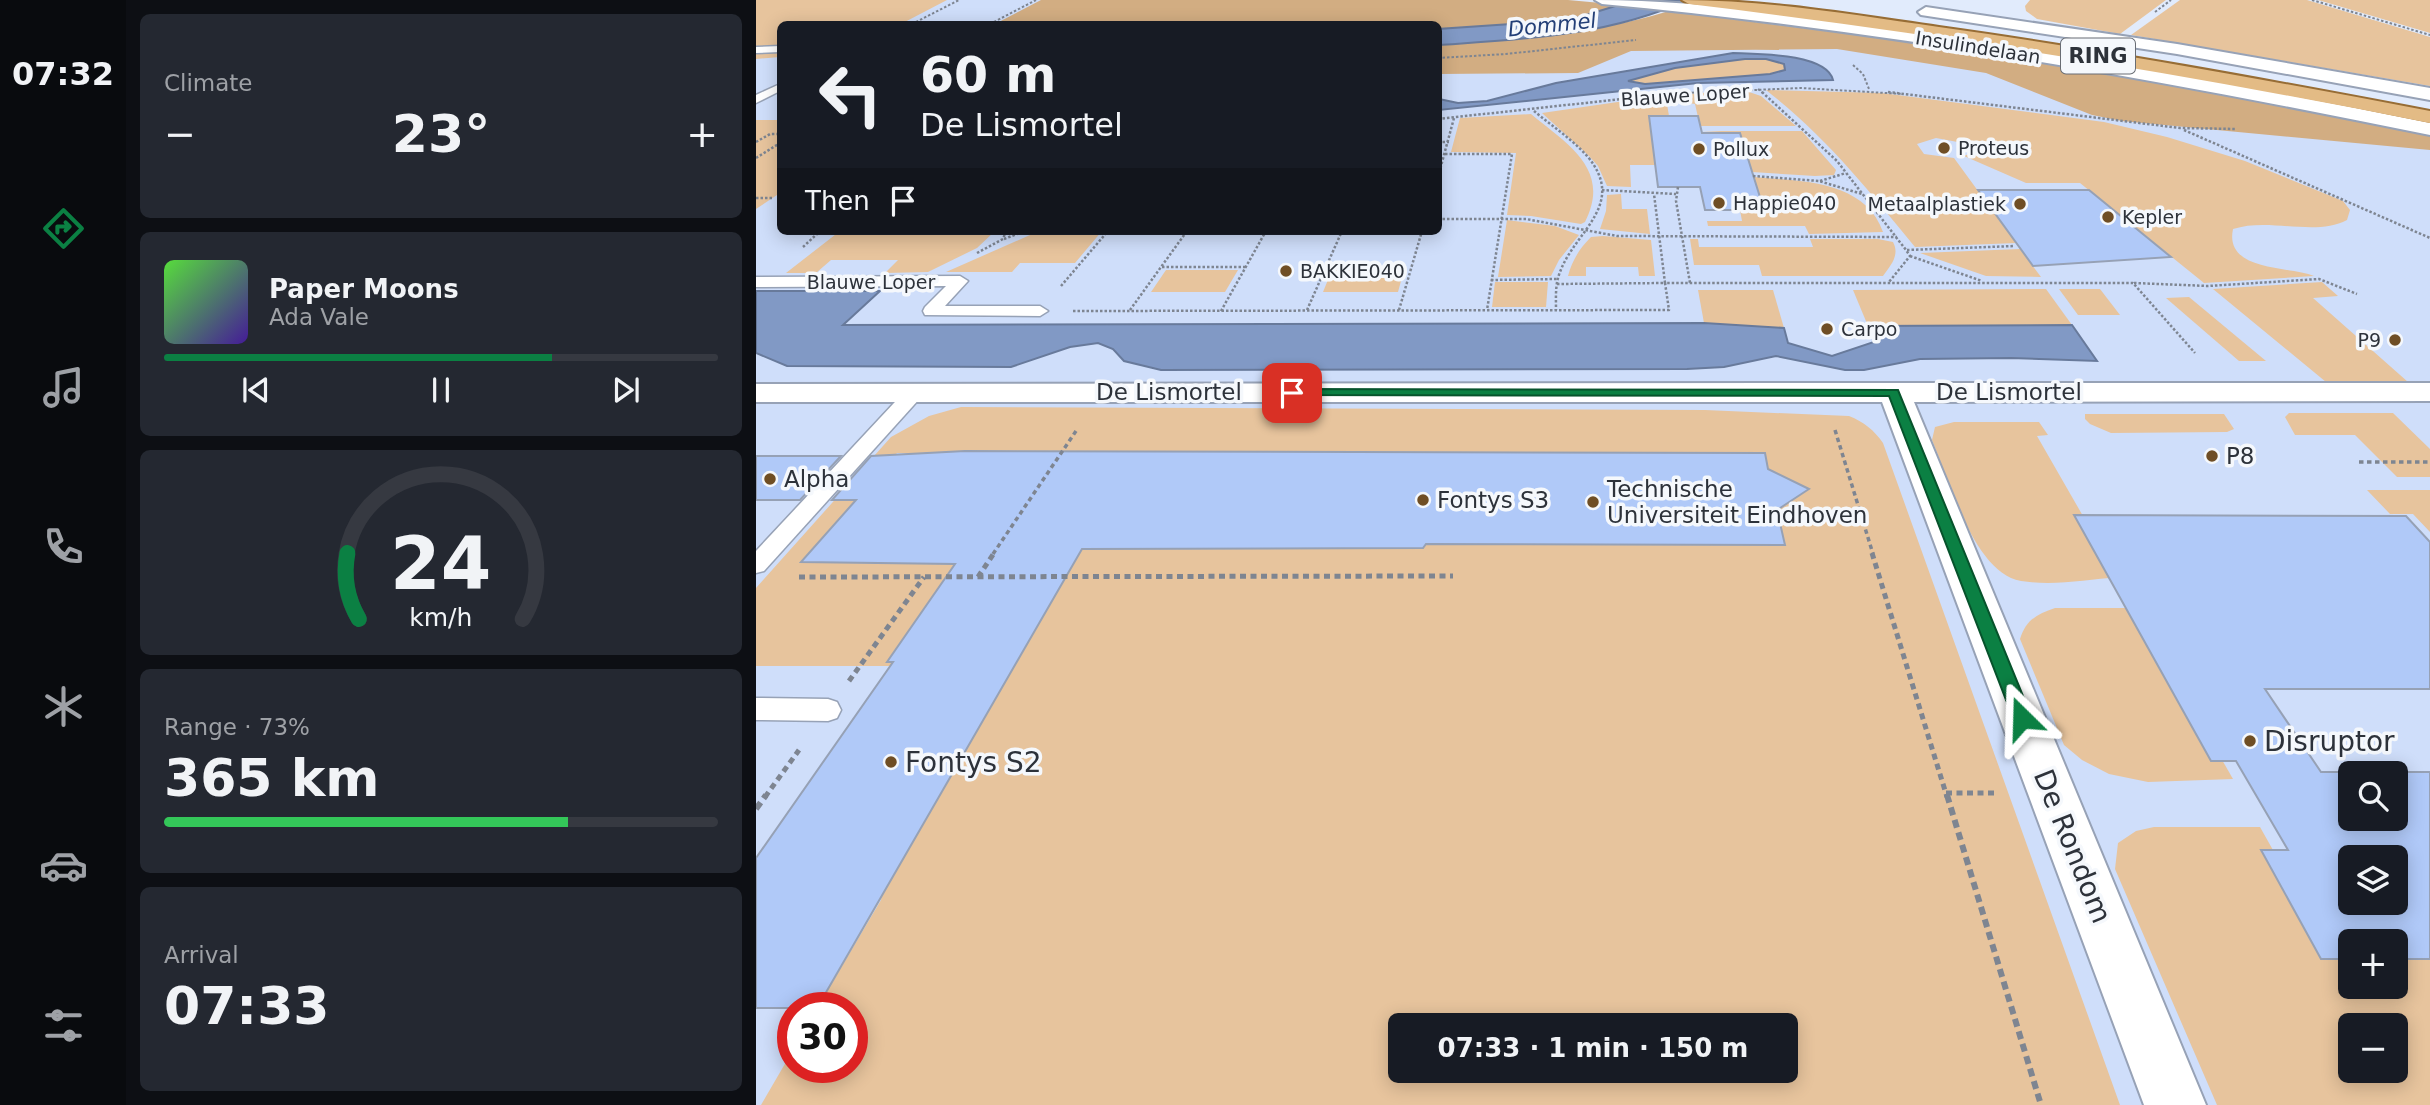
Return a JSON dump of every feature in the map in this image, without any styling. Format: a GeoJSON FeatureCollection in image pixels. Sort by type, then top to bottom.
{"type":"FeatureCollection","features":[{"type":"Feature","properties":{"kind":"main road","name":"RING"},"geometry":{"type":"LineString","coordinates":[[1694,3],[1763,4]]}},
{"type":"Feature","properties":{"kind":"main road","name":"Insulindelaan"},"geometry":{"type":"LineString","coordinates":[[1763,4],[1944,23],[2135,52],[2430,105]]}},
{"type":"Feature","properties":{"kind":"main road","name":"Insulindelaan"},"geometry":{"type":"LineString","coordinates":[[1763,4],[2101,56],[2430,117]]}},
{"type":"Feature","properties":{"kind":"street","name":"Insulindelaan"},"geometry":{"type":"LineString","coordinates":[[1609,1],[1694,3],[1961,43],[2322,107],[2430,129]]}},
{"type":"Feature","properties":{"kind":"street"},"geometry":{"type":"LineString","coordinates":[[1983,19],[1999,5]]}},
{"type":"Feature","properties":{"kind":"street","name":"Insulindelaan"},"geometry":{"type":"LineString","coordinates":[[1907,10],[1983,19],[2241,59],[2430,94]]}},
{"type":"Feature","properties":{"kind":"street","name":"De Lismortel"},"geometry":{"type":"LineString","coordinates":[[756,393],[2229,393],[2423,399]]}},
{"type":"Feature","properties":{"kind":"street","name":"De Rondom"},"geometry":{"type":"LineString","coordinates":[[1894,393],[2175,1105]]}},
{"type":"Feature","properties":{"kind":"lane"},"geometry":{"type":"LineString","coordinates":[[756,50],[777,49]]}},
{"type":"Feature","properties":{"kind":"lane"},"geometry":{"type":"LineString","coordinates":[[756,100],[777,89]]}},
{"type":"Feature","properties":{"kind":"lane","name":"Blauwe Loper"},"geometry":{"type":"LineString","coordinates":[[756,282],[960,281],[930,311],[1040,311]]}},
{"type":"Feature","properties":{"kind":"lane"},"geometry":{"type":"LineString","coordinates":[[756,565],[915,393]]}},
{"type":"Feature","properties":{"kind":"lane"},"geometry":{"type":"LineString","coordinates":[[756,709],[828,710]]}},
{"type":"Feature","properties":{"kind":"path"},"geometry":{"type":"LineString","coordinates":[[918,21],[959,0]]}},
{"type":"Feature","properties":{"kind":"path"},"geometry":{"type":"LineString","coordinates":[[996,21],[1036,0]]}},
{"type":"Feature","properties":{"kind":"path"},"geometry":{"type":"LineString","coordinates":[[2312,0],[2430,35]]}},
{"type":"Feature","properties":{"kind":"path"},"geometry":{"type":"LineString","coordinates":[[1442,58],[1638,40]]}},
{"type":"Feature","properties":{"kind":"path"},"geometry":{"type":"LineString","coordinates":[[1848,60],[1863,74],[1869,90]]}},
{"type":"Feature","properties":{"kind":"path"},"geometry":{"type":"LineString","coordinates":[[1758,89],[1869,90],[2179,128],[2430,239]]}},
{"type":"Feature","properties":{"kind":"path","name":"Blauwe Loper"},"geometry":{"type":"LineString","coordinates":[[1442,119],[1670,93],[1758,89],[1811,135],[1846,173],[1910,256]]}},
{"type":"Feature","properties":{"kind":"path"},"geometry":{"type":"LineString","coordinates":[[1534,110],[1594,166],[1602,190],[1599,212],[1589,231],[1563,264],[1557,280],[1556,310]]}},
{"type":"Feature","properties":{"kind":"path"},"geometry":{"type":"LineString","coordinates":[[1442,164],[1454,118]]}},
{"type":"Feature","properties":{"kind":"path"},"geometry":{"type":"LineString","coordinates":[[756,142],[770,134],[777,134]]}},
{"type":"Feature","properties":{"kind":"path"},"geometry":{"type":"LineString","coordinates":[[1442,142],[1449,142]]}},
{"type":"Feature","properties":{"kind":"path"},"geometry":{"type":"LineString","coordinates":[[756,158],[777,145]]}},
{"type":"Feature","properties":{"kind":"path"},"geometry":{"type":"LineString","coordinates":[[1445,154],[1512,154],[1487,310]]}},
{"type":"Feature","properties":{"kind":"path"},"geometry":{"type":"LineString","coordinates":[[1819,181],[1846,173]]}},
{"type":"Feature","properties":{"kind":"path"},"geometry":{"type":"LineString","coordinates":[[1753,176],[1819,181],[1864,195]]}},
{"type":"Feature","properties":{"kind":"path"},"geometry":{"type":"LineString","coordinates":[[1678,187],[1676,194],[1690,283]]}},
{"type":"Feature","properties":{"kind":"path"},"geometry":{"type":"LineString","coordinates":[[1602,190],[1676,194]]}},
{"type":"Feature","properties":{"kind":"path"},"geometry":{"type":"LineString","coordinates":[[1040,311],[1669,310],[1654,194]]}},
{"type":"Feature","properties":{"kind":"path"},"geometry":{"type":"LineString","coordinates":[[756,198],[773,198]]}},
{"type":"Feature","properties":{"kind":"path"},"geometry":{"type":"LineString","coordinates":[[1442,219],[1526,219],[1617,236],[1897,237]]}},
{"type":"Feature","properties":{"kind":"path"},"geometry":{"type":"LineString","coordinates":[[1003,239],[1014,235]]}},
{"type":"Feature","properties":{"kind":"path"},"geometry":{"type":"LineString","coordinates":[[1040,311],[1105,235]]}},
{"type":"Feature","properties":{"kind":"path"},"geometry":{"type":"LineString","coordinates":[[1130,311],[1184,235]]}},
{"type":"Feature","properties":{"kind":"path"},"geometry":{"type":"LineString","coordinates":[[1221,311],[1264,235]]}},
{"type":"Feature","properties":{"kind":"path"},"geometry":{"type":"LineString","coordinates":[[1307,311],[1340,235]]}},
{"type":"Feature","properties":{"kind":"path"},"geometry":{"type":"LineString","coordinates":[[1399,310],[1421,235]]}},
{"type":"Feature","properties":{"kind":"path"},"geometry":{"type":"LineString","coordinates":[[1906,250],[2014,246]]}},
{"type":"Feature","properties":{"kind":"path"},"geometry":{"type":"LineString","coordinates":[[1888,283],[1910,256],[1986,283]]}},
{"type":"Feature","properties":{"kind":"path"},"geometry":{"type":"LineString","coordinates":[[1161,267],[1246,267]]}},
{"type":"Feature","properties":{"kind":"path"},"geometry":{"type":"LineString","coordinates":[[1491,280],[1665,283],[2133,283],[2208,286],[2319,279],[2357,294]]}},
{"type":"Feature","properties":{"kind":"path"},"geometry":{"type":"LineString","coordinates":[[2133,283],[2229,393]]}},
{"type":"Feature","properties":{"kind":"path"},"geometry":{"type":"LineString","coordinates":[[978,577],[1102,393]]}},
{"type":"Feature","properties":{"kind":"path"},"geometry":{"type":"LineString","coordinates":[[1823,393],[2041,1105]]}},
{"type":"Feature","properties":{"kind":"path"},"geometry":{"type":"LineString","coordinates":[[2359,462],[2430,462]]}},
{"type":"Feature","properties":{"kind":"path"},"geometry":{"type":"LineString","coordinates":[[795,577],[1453,576]]}},
{"type":"Feature","properties":{"kind":"shaded area","name":"Technische Universiteit Eindhoven"},"geometry":{"type":"Polygon","coordinates":[[[756,0],[1286,0],[1700,40],[1889,46],[2430,138],[2430,1105],[756,1105],[756,0]]]}},
{"type":"Feature","properties":{"kind":"shaded area"},"geometry":{"type":"Polygon","coordinates":[[[756,0],[947,0],[907,21],[777,21],[777,57],[756,59],[756,0]]]}},
{"type":"Feature","properties":{"kind":"shaded area"},"geometry":{"type":"Polygon","coordinates":[[[1041,0],[1568,0],[1623,5],[1570,20],[1442,29],[1442,21],[1001,21],[1041,0]]]}},
{"type":"Feature","properties":{"kind":"shaded area"},"geometry":{"type":"Polygon","coordinates":[[[2030,0],[2166,0],[2120,34],[2037,19],[2026,11],[2025,6],[2030,0]]]}},
{"type":"Feature","properties":{"kind":"shaded area"},"geometry":{"type":"Polygon","coordinates":[[[2180,0],[2307,0],[2430,37],[2430,86],[2131,35],[2180,0]]]}},
{"type":"Feature","properties":{"kind":"shaded area"},"geometry":{"type":"Polygon","coordinates":[[[2318,0],[2430,0],[2430,33],[2318,0]]]}},
{"type":"Feature","properties":{"kind":"shaded area"},"geometry":{"type":"Polygon","coordinates":[[[1669,11],[1982,51],[2430,130],[2430,150],[2122,121],[2092,115],[1986,73],[1837,49],[1631,51],[1578,73],[1442,74],[1442,45],[1526,38],[1640,19],[1669,11]]]}},
{"type":"Feature","properties":{"kind":"shaded area"},"geometry":{"type":"Polygon","coordinates":[[[1766,59],[1784,64],[1785,70],[1770,74],[1645,84],[1627,80],[1675,68],[1766,59]]]}},
{"type":"Feature","properties":{"kind":"shaded area"},"geometry":{"type":"Polygon","coordinates":[[[1743,90],[1761,96],[1796,126],[1700,126],[1695,104],[1689,103],[1688,100],[1674,100],[1674,104],[1667,104],[1669,116],[1649,116],[1655,165],[1630,165],[1631,187],[1607,186],[1598,166],[1542,113],[1659,96],[1743,90]]]}},
{"type":"Feature","properties":{"kind":"shaded area"},"geometry":{"type":"Polygon","coordinates":[[[1766,90],[1882,93],[2104,122],[2167,137],[2245,161],[2343,201],[2350,210],[2347,220],[2334,225],[2262,225],[2233,229],[2233,243],[2238,253],[2248,260],[2314,276],[2204,283],[2080,183],[2026,183],[1964,156],[1971,153],[1963,143],[1936,138],[1917,144],[1924,154],[1954,158],[2016,243],[1915,247],[1827,145],[1766,90]]]}},
{"type":"Feature","properties":{"kind":"shaded area"},"geometry":{"type":"Polygon","coordinates":[[[1531,114],[1571,147],[1589,172],[1593,187],[1592,203],[1585,222],[1581,224],[1507,215],[1516,153],[1451,152],[1460,118],[1531,114]]]}},
{"type":"Feature","properties":{"kind":"shaded area"},"geometry":{"type":"Polygon","coordinates":[[[756,120],[777,120],[777,195],[756,209],[756,120]]]}},
{"type":"Feature","properties":{"kind":"shaded area"},"geometry":{"type":"Polygon","coordinates":[[[1702,131],[1802,131],[1836,170],[1834,175],[1815,176],[1752,172],[1740,133],[1702,131]]]}},
{"type":"Feature","properties":{"kind":"shaded area"},"geometry":{"type":"Polygon","coordinates":[[[1754,177],[1810,182],[1846,193],[1862,202],[1874,215],[1883,232],[1809,234],[1805,226],[1708,226],[1707,221],[1742,221],[1740,210],[1764,210],[1754,177]]]}},
{"type":"Feature","properties":{"kind":"shaded area"},"geometry":{"type":"Polygon","coordinates":[[[1621,194],[1622,209],[1647,209],[1650,234],[1600,229],[1606,211],[1607,195],[1621,194]]]}},
{"type":"Feature","properties":{"kind":"shaded area"},"geometry":{"type":"Polygon","coordinates":[[[1507,220],[1555,226],[1579,235],[1559,260],[1551,276],[1498,277],[1507,220]]]}},
{"type":"Feature","properties":{"kind":"shaded area"},"geometry":{"type":"Polygon","coordinates":[[[835,235],[991,235],[977,248],[928,272],[885,273],[898,260],[831,260],[816,273],[786,273],[835,235]]]}},
{"type":"Feature","properties":{"kind":"shaded area"},"geometry":{"type":"Polygon","coordinates":[[[1030,235],[1099,235],[1075,263],[1020,263],[1012,272],[946,272],[1030,235]]]}},
{"type":"Feature","properties":{"kind":"shaded area"},"geometry":{"type":"Polygon","coordinates":[[[1591,237],[1651,240],[1655,276],[1639,276],[1638,267],[1586,267],[1586,276],[1568,276],[1576,255],[1591,237]]]}},
{"type":"Feature","properties":{"kind":"shaded area"},"geometry":{"type":"Polygon","coordinates":[[[1690,239],[1698,239],[1699,247],[1813,247],[1810,239],[1878,239],[1893,242],[1896,251],[1894,260],[1883,276],[1762,276],[1759,265],[1694,265],[1690,239]]]}},
{"type":"Feature","properties":{"kind":"shaded area"},"geometry":{"type":"Polygon","coordinates":[[[2020,249],[2041,277],[1986,276],[1920,253],[2020,249]]]}},
{"type":"Feature","properties":{"kind":"shaded area"},"geometry":{"type":"Polygon","coordinates":[[[1166,270],[1238,270],[1225,292],[1151,292],[1166,270]]]}},
{"type":"Feature","properties":{"kind":"shaded area"},"geometry":{"type":"Polygon","coordinates":[[[1332,270],[1404,270],[1398,292],[1323,292],[1332,270]]]}},
{"type":"Feature","properties":{"kind":"shaded area"},"geometry":{"type":"Polygon","coordinates":[[[1495,282],[1548,282],[1546,307],[1492,307],[1495,282]]]}},
{"type":"Feature","properties":{"kind":"shaded area"},"geometry":{"type":"Polygon","coordinates":[[[2322,282],[2338,296],[2313,298],[2408,382],[2326,382],[2213,289],[2322,282]]]}},
{"type":"Feature","properties":{"kind":"shaded area"},"geometry":{"type":"Polygon","coordinates":[[[2046,289],[2072,325],[1868,326],[1853,290],[2046,289]]]}},
{"type":"Feature","properties":{"kind":"shaded area"},"geometry":{"type":"Polygon","coordinates":[[[2059,289],[2100,289],[2120,315],[2078,315],[2059,289]]]}},
{"type":"Feature","properties":{"kind":"shaded area"},"geometry":{"type":"Polygon","coordinates":[[[1698,290],[1773,290],[1784,328],[1704,323],[1698,290]]]}},
{"type":"Feature","properties":{"kind":"shaded area"},"geometry":{"type":"Polygon","coordinates":[[[2189,297],[2266,361],[2239,361],[2166,298],[2189,297]]]}},
{"type":"Feature","properties":{"kind":"shaded area"},"geometry":{"type":"Polygon","coordinates":[[[961,407],[1705,410],[1849,416],[1859,421],[1872,430],[1883,443],[2120,1105],[761,1105],[777,1078],[777,1083],[868,1083],[868,992],[826,992],[881,900],[931,608],[890,666],[756,666],[756,588],[891,437],[929,416],[961,407]],[[1084,452],[1022,549],[1423,548],[1430,541],[1480,545],[1784,545],[1764,453],[1084,452]],[[897,453],[801,563],[836,563],[929,454],[897,453]]]}},
{"type":"Feature","properties":{"kind":"shaded area"},"geometry":{"type":"Polygon","coordinates":[[[2289,413],[2393,413],[2430,449],[2430,477],[2397,477],[2355,435],[2295,435],[2285,417],[2289,413]]]}},
{"type":"Feature","properties":{"kind":"shaded area"},"geometry":{"type":"Polygon","coordinates":[[[2085,414],[2224,414],[2234,429],[2227,432],[2111,433],[2090,424],[2085,419],[2085,414]]]}},
{"type":"Feature","properties":{"kind":"shaded area"},"geometry":{"type":"Polygon","coordinates":[[[1954,422],[2039,422],[2048,435],[2037,436],[2118,577],[2057,583],[2021,581],[2004,574],[1990,561],[1965,522],[1932,440],[1935,427],[1954,422]]]}},
{"type":"Feature","properties":{"kind":"shaded area"},"geometry":{"type":"Polygon","coordinates":[[[2367,490],[2430,490],[2430,532],[2413,514],[2390,514],[2367,490]]]}},
{"type":"Feature","properties":{"kind":"shaded area"},"geometry":{"type":"Polygon","coordinates":[[[2055,608],[2135,608],[2233,779],[2148,782],[2109,774],[2082,760],[2064,745],[2020,639],[2025,627],[2033,619],[2055,608]]]}},
{"type":"Feature","properties":{"kind":"shaded area"},"geometry":{"type":"Polygon","coordinates":[[[2154,827],[2260,827],[2332,955],[2338,955],[2338,999],[2408,999],[2408,955],[2430,955],[2430,1105],[2217,1105],[2115,869],[2118,843],[2136,831],[2154,827]]]}},
{"type":"Feature","properties":{"kind":"water","name":"Dommel"},"geometry":{"type":"Polygon","coordinates":[[[1635,0],[1688,0],[1627,21],[1565,34],[1442,45],[1442,29],[1570,20],[1635,0]]]}},
{"type":"Feature","properties":{"kind":"water"},"geometry":{"type":"Polygon","coordinates":[[[1733,53],[1804,60],[1828,71],[1833,80],[1698,83],[1442,110],[1442,100],[1458,103],[1487,101],[1556,83],[1733,53]],[[1745,59],[1675,68],[1628,81],[1645,84],[1770,74],[1785,70],[1784,64],[1766,59],[1745,59]]]}},
{"type":"Feature","properties":{"kind":"water"},"geometry":{"type":"Polygon","coordinates":[[[756,291],[880,291],[843,325],[1704,323],[1784,328],[1788,343],[1832,356],[1874,342],[1868,326],[2072,325],[2097,361],[1920,359],[1864,370],[1845,370],[1776,356],[1724,367],[1687,369],[1161,370],[1124,361],[1113,349],[1098,343],[1070,347],[1011,367],[787,366],[756,353],[756,291]]]}},
{"type":"Feature","properties":{"kind":"building","name":"Pollux"},"geometry":{"type":"Polygon","coordinates":[[[1649,116],[1698,116],[1702,133],[1740,133],[1764,210],[1705,210],[1700,187],[1658,187],[1649,116]]]}},
{"type":"Feature","properties":{"kind":"building","name":"Kepler"},"geometry":{"type":"Polygon","coordinates":[[[1978,190],[2089,190],[2171,257],[2033,266],[1978,190]]]}},
{"type":"Feature","properties":{"kind":"building"},"geometry":{"type":"Polygon","coordinates":[[[965,451],[1765,453],[1768,469],[1809,489],[1777,510],[1785,545],[1426,544],[1423,548],[1082,549],[826,992],[777,992],[777,1008],[756,1008],[756,858],[893,662],[887,662],[955,564],[801,562],[856,500],[832,500],[871,456],[965,451]]]}},
{"type":"Feature","properties":{"kind":"building"},"geometry":{"type":"Polygon","coordinates":[[[756,456],[841,456],[800,500],[756,500],[756,456]]]}},
{"type":"Feature","properties":{"kind":"building","name":"Disruptor"},"geometry":{"type":"Polygon","coordinates":[[[2074,515],[2406,516],[2430,542],[2430,689],[2265,689],[2321,772],[2338,772],[2338,831],[2408,831],[2408,772],[2430,772],[2430,959],[2408,959],[2408,929],[2338,929],[2338,959],[2321,959],[2261,850],[2288,850],[2236,761],[2211,761],[2074,515]]]}},
{"type":"Feature","properties":{"kind":"place","name":"Proteus"},"geometry":{"type":"Point","coordinates":[1944,148]}},
{"type":"Feature","properties":{"kind":"place","name":"Pollux"},"geometry":{"type":"Point","coordinates":[1699,149]}},
{"type":"Feature","properties":{"kind":"place","name":"Happie040"},"geometry":{"type":"Point","coordinates":[1719,203]}},
{"type":"Feature","properties":{"kind":"place","name":"Metaalplastiek"},"geometry":{"type":"Point","coordinates":[2020,204]}},
{"type":"Feature","properties":{"kind":"place","name":"Kepler"},"geometry":{"type":"Point","coordinates":[2108,217]}},
{"type":"Feature","properties":{"kind":"place","name":"BAKKIE040"},"geometry":{"type":"Point","coordinates":[1286,271]}},
{"type":"Feature","properties":{"kind":"place","name":"Carpo"},"geometry":{"type":"Point","coordinates":[1827,329]}},
{"type":"Feature","properties":{"kind":"place","name":"P9"},"geometry":{"type":"Point","coordinates":[2395,340]}},
{"type":"Feature","properties":{"kind":"place","name":"P8"},"geometry":{"type":"Point","coordinates":[2212,456]}},
{"type":"Feature","properties":{"kind":"place","name":"Alpha"},"geometry":{"type":"Point","coordinates":[770,479]}},
{"type":"Feature","properties":{"kind":"place","name":"Fontys S3"},"geometry":{"type":"Point","coordinates":[1423,500]}},
{"type":"Feature","properties":{"kind":"place","name":"Technische Universiteit Eindhoven"},"geometry":{"type":"Point","coordinates":[1593,502]}},
{"type":"Feature","properties":{"kind":"place","name":"Disruptor"},"geometry":{"type":"Point","coordinates":[2250,741]}},
{"type":"Feature","properties":{"kind":"place","name":"Fontys S2"},"geometry":{"type":"Point","coordinates":[891,762]}},
{"type":"Feature","properties":{"kind":"route"},"geometry":{"type":"LineString","coordinates":[[1292,393],[1894,393],[2022,718]]}}]}
